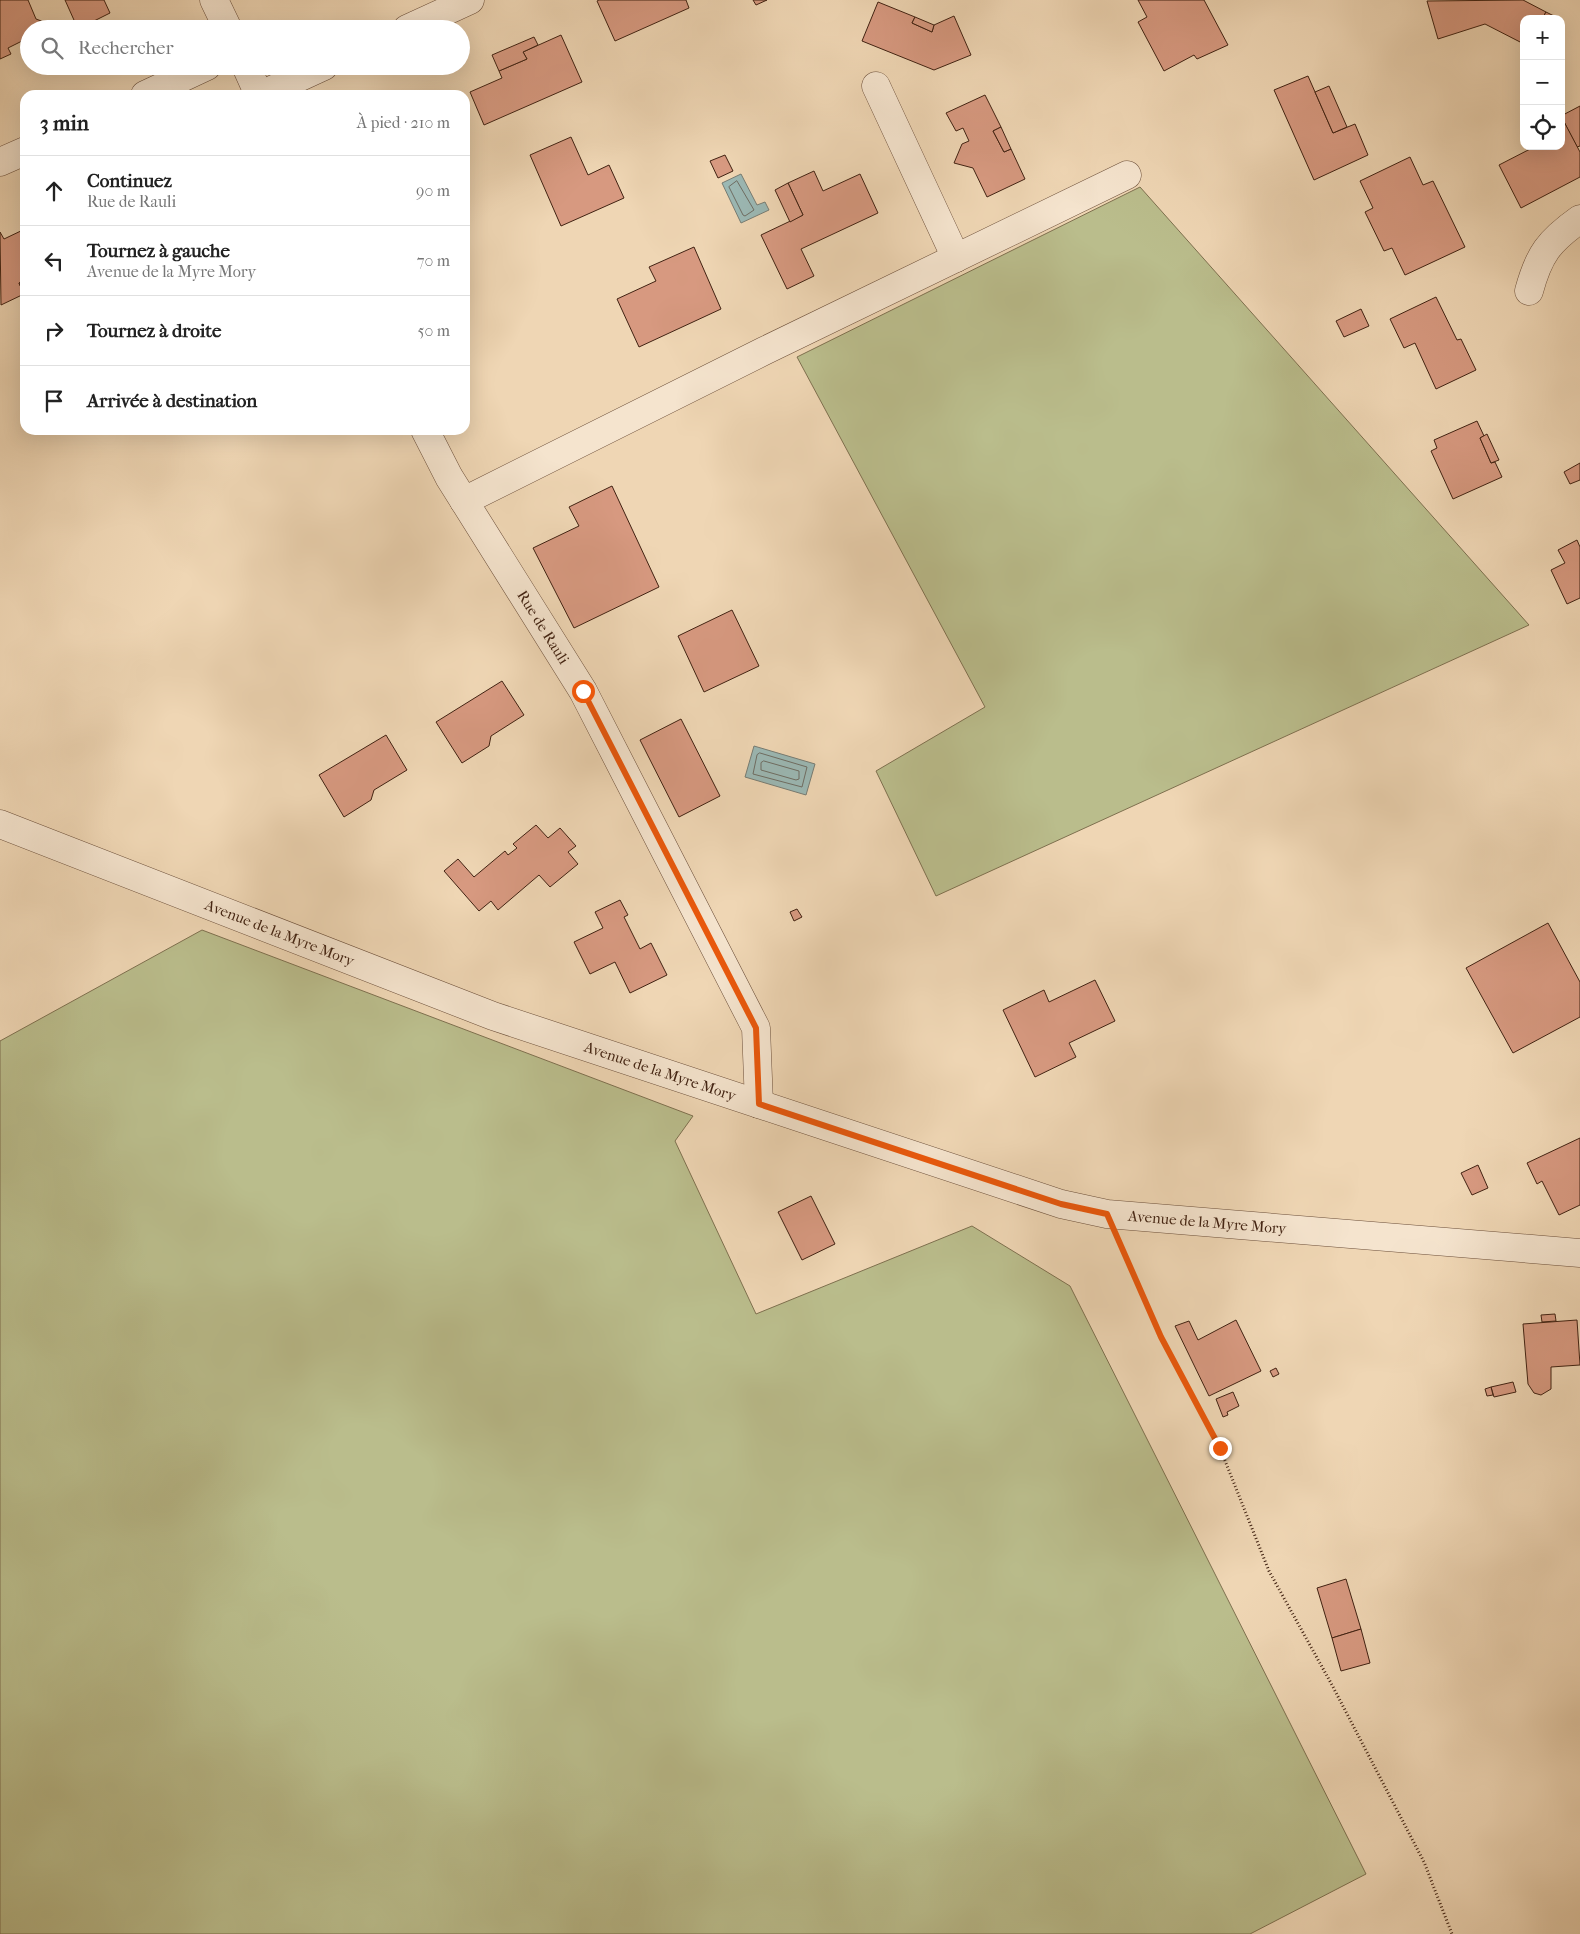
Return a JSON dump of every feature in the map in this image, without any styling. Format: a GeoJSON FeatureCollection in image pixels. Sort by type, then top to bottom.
{"type":"FeatureCollection","features":[{"type":"Feature","properties":{"kind":"street"},"geometry":{"type":"LineString","coordinates":[[214,0],[224,20]]}},
{"type":"Feature","properties":{"kind":"street"},"geometry":{"type":"LineString","coordinates":[[427,20],[470,0]]}},
{"type":"Feature","properties":{"kind":"street"},"geometry":{"type":"LineString","coordinates":[[156,90],[188,75]]}},
{"type":"Feature","properties":{"kind":"street"},"geometry":{"type":"LineString","coordinates":[[250,75],[258,90]]}},
{"type":"Feature","properties":{"kind":"street"},"geometry":{"type":"LineString","coordinates":[[271,90],[304,75]]}},
{"type":"Feature","properties":{"kind":"street"},"geometry":{"type":"LineString","coordinates":[[876,86],[956,258]]}},
{"type":"Feature","properties":{"kind":"street"},"geometry":{"type":"LineString","coordinates":[[0,162],[20,152]]}},
{"type":"Feature","properties":{"kind":"street"},"geometry":{"type":"LineString","coordinates":[[464,501],[1127,175]]}},
{"type":"Feature","properties":{"kind":"street"},"geometry":{"type":"LineString","coordinates":[[1529,291],[1534,270],[1544,249],[1557,236],[1580,220]]}},
{"type":"Feature","properties":{"kind":"street","name":"Rue de Rauli"},"geometry":{"type":"LineString","coordinates":[[428,435],[464,501],[583,691],[756,1028],[759,1104]]}},
{"type":"Feature","properties":{"kind":"street","name":"Avenue de la Myre Mory"},"geometry":{"type":"LineString","coordinates":[[0,824],[493,1016],[1061,1204],[1107,1214],[1580,1253]]}},
{"type":"Feature","properties":{"kind":"path"},"geometry":{"type":"LineString","coordinates":[[1107,1214],[1161,1337],[1220,1448],[1268,1571],[1332,1685],[1424,1862],[1452,1934]]}},
{"type":"Feature","properties":{"kind":"green space"},"geometry":{"type":"Polygon","coordinates":[[[1140,187],[1529,625],[936,896],[876,771],[985,707],[797,357],[1140,187]]]}},
{"type":"Feature","properties":{"kind":"green space"},"geometry":{"type":"Polygon","coordinates":[[[202,930],[693,1116],[675,1141],[756,1314],[972,1226],[1070,1286],[1366,1874],[1250,1934],[0,1934],[0,1041],[202,930]]]}},
{"type":"Feature","properties":{"kind":"water"},"geometry":{"type":"Polygon","coordinates":[[[741,174],[757,205],[765,202],[769,210],[741,223],[722,183],[741,174]]]}},
{"type":"Feature","properties":{"kind":"water"},"geometry":{"type":"Polygon","coordinates":[[[754,746],[815,764],[806,795],[745,777],[754,746]]]}},
{"type":"Feature","properties":{"kind":"building"},"geometry":{"type":"Polygon","coordinates":[[[0,0],[28,0],[36,19],[39,20],[20,20],[20,42],[8,48],[11,54],[0,59],[0,0]]]}},
{"type":"Feature","properties":{"kind":"building"},"geometry":{"type":"Polygon","coordinates":[[[65,0],[104,0],[110,13],[96,20],[74,20],[65,0]]]}},
{"type":"Feature","properties":{"kind":"building"},"geometry":{"type":"Polygon","coordinates":[[[686,0],[689,8],[615,41],[597,1],[686,0]]]}},
{"type":"Feature","properties":{"kind":"building"},"geometry":{"type":"Polygon","coordinates":[[[753,0],[767,0],[756,5],[753,0]]]}},
{"type":"Feature","properties":{"kind":"building"},"geometry":{"type":"Polygon","coordinates":[[[1138,0],[1204,0],[1228,45],[1197,59],[1194,55],[1164,71],[1138,22],[1147,17],[1138,0]]]}},
{"type":"Feature","properties":{"kind":"building"},"geometry":{"type":"Polygon","coordinates":[[[1523,0],[1546,12],[1544,15],[1520,15],[1520,42],[1485,24],[1438,39],[1427,1],[1523,0]]]}},
{"type":"Feature","properties":{"kind":"building"},"geometry":{"type":"Polygon","coordinates":[[[878,2],[915,17],[912,23],[932,32],[934,25],[954,16],[971,55],[934,70],[862,41],[878,2]]]}},
{"type":"Feature","properties":{"kind":"building"},"geometry":{"type":"Polygon","coordinates":[[[915,17],[934,25],[932,32],[912,23],[915,17]]]}},
{"type":"Feature","properties":{"kind":"building"},"geometry":{"type":"Polygon","coordinates":[[[561,35],[582,82],[484,125],[470,92],[502,78],[499,71],[527,59],[523,52],[561,35]]]}},
{"type":"Feature","properties":{"kind":"building"},"geometry":{"type":"Polygon","coordinates":[[[534,37],[538,45],[523,52],[527,59],[499,71],[492,55],[534,37]]]}},
{"type":"Feature","properties":{"kind":"building"},"geometry":{"type":"Polygon","coordinates":[[[1308,76],[1333,133],[1355,124],[1368,155],[1314,180],[1274,90],[1308,76]]]}},
{"type":"Feature","properties":{"kind":"building"},"geometry":{"type":"Polygon","coordinates":[[[1329,86],[1347,127],[1333,133],[1315,92],[1329,86]]]}},
{"type":"Feature","properties":{"kind":"building"},"geometry":{"type":"Polygon","coordinates":[[[985,95],[1001,127],[993,131],[1004,152],[1011,149],[1025,179],[987,197],[973,168],[954,163],[962,144],[969,141],[963,128],[956,131],[946,113],[985,95]]]}},
{"type":"Feature","properties":{"kind":"building"},"geometry":{"type":"Polygon","coordinates":[[[1580,106],[1580,146],[1577,147],[1565,124],[1565,114],[1580,106]]]}},
{"type":"Feature","properties":{"kind":"building"},"geometry":{"type":"Polygon","coordinates":[[[1565,124],[1580,152],[1580,177],[1521,208],[1499,165],[1528,150],[1565,150],[1565,124]]]}},
{"type":"Feature","properties":{"kind":"building"},"geometry":{"type":"Polygon","coordinates":[[[1001,127],[1011,149],[1004,152],[993,131],[1001,127]]]}},
{"type":"Feature","properties":{"kind":"building"},"geometry":{"type":"Polygon","coordinates":[[[571,137],[588,175],[609,165],[624,198],[561,226],[530,155],[571,137]]]}},
{"type":"Feature","properties":{"kind":"building"},"geometry":{"type":"Polygon","coordinates":[[[725,155],[733,171],[718,178],[710,161],[725,155]]]}},
{"type":"Feature","properties":{"kind":"building"},"geometry":{"type":"Polygon","coordinates":[[[1410,157],[1423,185],[1433,181],[1465,247],[1405,275],[1392,248],[1384,251],[1365,212],[1373,208],[1360,181],[1410,157]]]}},
{"type":"Feature","properties":{"kind":"building"},"geometry":{"type":"Polygon","coordinates":[[[814,171],[823,191],[860,174],[878,213],[801,249],[814,276],[787,289],[761,235],[803,215],[788,183],[814,171]]]}},
{"type":"Feature","properties":{"kind":"building"},"geometry":{"type":"Polygon","coordinates":[[[788,183],[803,215],[790,222],[775,190],[788,183]]]}},
{"type":"Feature","properties":{"kind":"building"},"geometry":{"type":"Polygon","coordinates":[[[20,231],[20,296],[1,305],[0,232],[4,239],[20,231]]]}},
{"type":"Feature","properties":{"kind":"building"},"geometry":{"type":"Polygon","coordinates":[[[694,247],[721,309],[639,347],[617,299],[656,281],[649,267],[694,247]]]}},
{"type":"Feature","properties":{"kind":"building"},"geometry":{"type":"Polygon","coordinates":[[[1436,297],[1457,340],[1461,339],[1476,370],[1436,389],[1415,343],[1404,348],[1390,319],[1436,297]]]}},
{"type":"Feature","properties":{"kind":"building"},"geometry":{"type":"Polygon","coordinates":[[[1361,309],[1369,326],[1344,337],[1336,321],[1361,309]]]}},
{"type":"Feature","properties":{"kind":"building"},"geometry":{"type":"Polygon","coordinates":[[[1477,421],[1484,436],[1480,438],[1491,463],[1495,462],[1502,477],[1453,499],[1431,451],[1437,448],[1434,440],[1477,421]]]}},
{"type":"Feature","properties":{"kind":"building"},"geometry":{"type":"Polygon","coordinates":[[[1487,434],[1499,460],[1491,463],[1480,438],[1487,434]]]}},
{"type":"Feature","properties":{"kind":"building"},"geometry":{"type":"Polygon","coordinates":[[[1580,463],[1580,480],[1570,484],[1564,472],[1580,463]]]}},
{"type":"Feature","properties":{"kind":"building"},"geometry":{"type":"Polygon","coordinates":[[[612,486],[659,587],[574,628],[533,548],[579,526],[569,507],[612,486]]]}},
{"type":"Feature","properties":{"kind":"building"},"geometry":{"type":"Polygon","coordinates":[[[1577,540],[1580,547],[1580,598],[1567,604],[1551,570],[1565,563],[1558,550],[1577,540]]]}},
{"type":"Feature","properties":{"kind":"building"},"geometry":{"type":"Polygon","coordinates":[[[732,610],[759,666],[704,692],[678,636],[732,610]]]}},
{"type":"Feature","properties":{"kind":"building"},"geometry":{"type":"Polygon","coordinates":[[[502,681],[524,715],[491,736],[489,746],[462,763],[436,722],[502,681]]]}},
{"type":"Feature","properties":{"kind":"building"},"geometry":{"type":"Polygon","coordinates":[[[681,719],[720,796],[679,817],[640,740],[681,719]]]}},
{"type":"Feature","properties":{"kind":"building"},"geometry":{"type":"Polygon","coordinates":[[[386,735],[407,770],[374,790],[371,800],[344,817],[319,775],[386,735]]]}},
{"type":"Feature","properties":{"kind":"building"},"geometry":{"type":"Polygon","coordinates":[[[536,825],[548,838],[560,828],[576,846],[568,852],[578,864],[550,887],[539,875],[498,910],[491,901],[479,911],[444,871],[458,859],[474,877],[505,851],[508,855],[517,848],[513,844],[536,825]]]}},
{"type":"Feature","properties":{"kind":"building"},"geometry":{"type":"Polygon","coordinates":[[[620,900],[628,915],[624,917],[640,949],[651,943],[667,975],[630,993],[615,962],[590,974],[574,942],[603,928],[595,912],[620,900]]]}},
{"type":"Feature","properties":{"kind":"building"},"geometry":{"type":"Polygon","coordinates":[[[797,909],[802,917],[794,921],[790,912],[797,909]]]}},
{"type":"Feature","properties":{"kind":"building"},"geometry":{"type":"Polygon","coordinates":[[[1548,923],[1580,982],[1580,1017],[1513,1053],[1466,968],[1548,923]]]}},
{"type":"Feature","properties":{"kind":"building"},"geometry":{"type":"Polygon","coordinates":[[[1095,980],[1115,1021],[1069,1043],[1076,1057],[1035,1077],[1003,1010],[1044,990],[1049,1002],[1095,980]]]}},
{"type":"Feature","properties":{"kind":"building"},"geometry":{"type":"Polygon","coordinates":[[[1580,1138],[1580,1205],[1559,1215],[1542,1181],[1537,1184],[1527,1163],[1580,1138]]]}},
{"type":"Feature","properties":{"kind":"building"},"geometry":{"type":"Polygon","coordinates":[[[1478,1165],[1488,1188],[1472,1195],[1461,1173],[1478,1165]]]}},
{"type":"Feature","properties":{"kind":"building"},"geometry":{"type":"Polygon","coordinates":[[[811,1196],[835,1244],[802,1260],[778,1212],[811,1196]]]}},
{"type":"Feature","properties":{"kind":"building"},"geometry":{"type":"Polygon","coordinates":[[[1555,1314],[1556,1321],[1542,1322],[1541,1315],[1555,1314]]]}},
{"type":"Feature","properties":{"kind":"building"},"geometry":{"type":"Polygon","coordinates":[[[1236,1320],[1261,1371],[1209,1396],[1175,1326],[1189,1321],[1198,1340],[1236,1320]]]}},
{"type":"Feature","properties":{"kind":"building"},"geometry":{"type":"Polygon","coordinates":[[[1577,1320],[1580,1365],[1551,1367],[1551,1389],[1541,1395],[1534,1393],[1528,1384],[1523,1324],[1577,1320]]]}},
{"type":"Feature","properties":{"kind":"building"},"geometry":{"type":"Polygon","coordinates":[[[1276,1368],[1279,1374],[1273,1377],[1270,1371],[1276,1368]]]}},
{"type":"Feature","properties":{"kind":"building"},"geometry":{"type":"Polygon","coordinates":[[[1513,1382],[1516,1392],[1494,1397],[1491,1387],[1513,1382]]]}},
{"type":"Feature","properties":{"kind":"building"},"geometry":{"type":"Polygon","coordinates":[[[1491,1387],[1493,1395],[1487,1396],[1485,1389],[1491,1387]]]}},
{"type":"Feature","properties":{"kind":"building"},"geometry":{"type":"Polygon","coordinates":[[[1233,1392],[1239,1406],[1227,1412],[1228,1415],[1223,1417],[1216,1399],[1233,1392]]]}},
{"type":"Feature","properties":{"kind":"building"},"geometry":{"type":"Polygon","coordinates":[[[1346,1579],[1361,1629],[1332,1638],[1317,1588],[1346,1579]]]}},
{"type":"Feature","properties":{"kind":"building"},"geometry":{"type":"Polygon","coordinates":[[[1361,1629],[1370,1663],[1341,1671],[1332,1638],[1361,1629]]]}},
{"type":"Feature","properties":{"kind":"route"},"geometry":{"type":"LineString","coordinates":[[583,691],[756,1028],[759,1104],[1061,1204],[1107,1214],[1161,1337],[1220,1448]]}}]}
